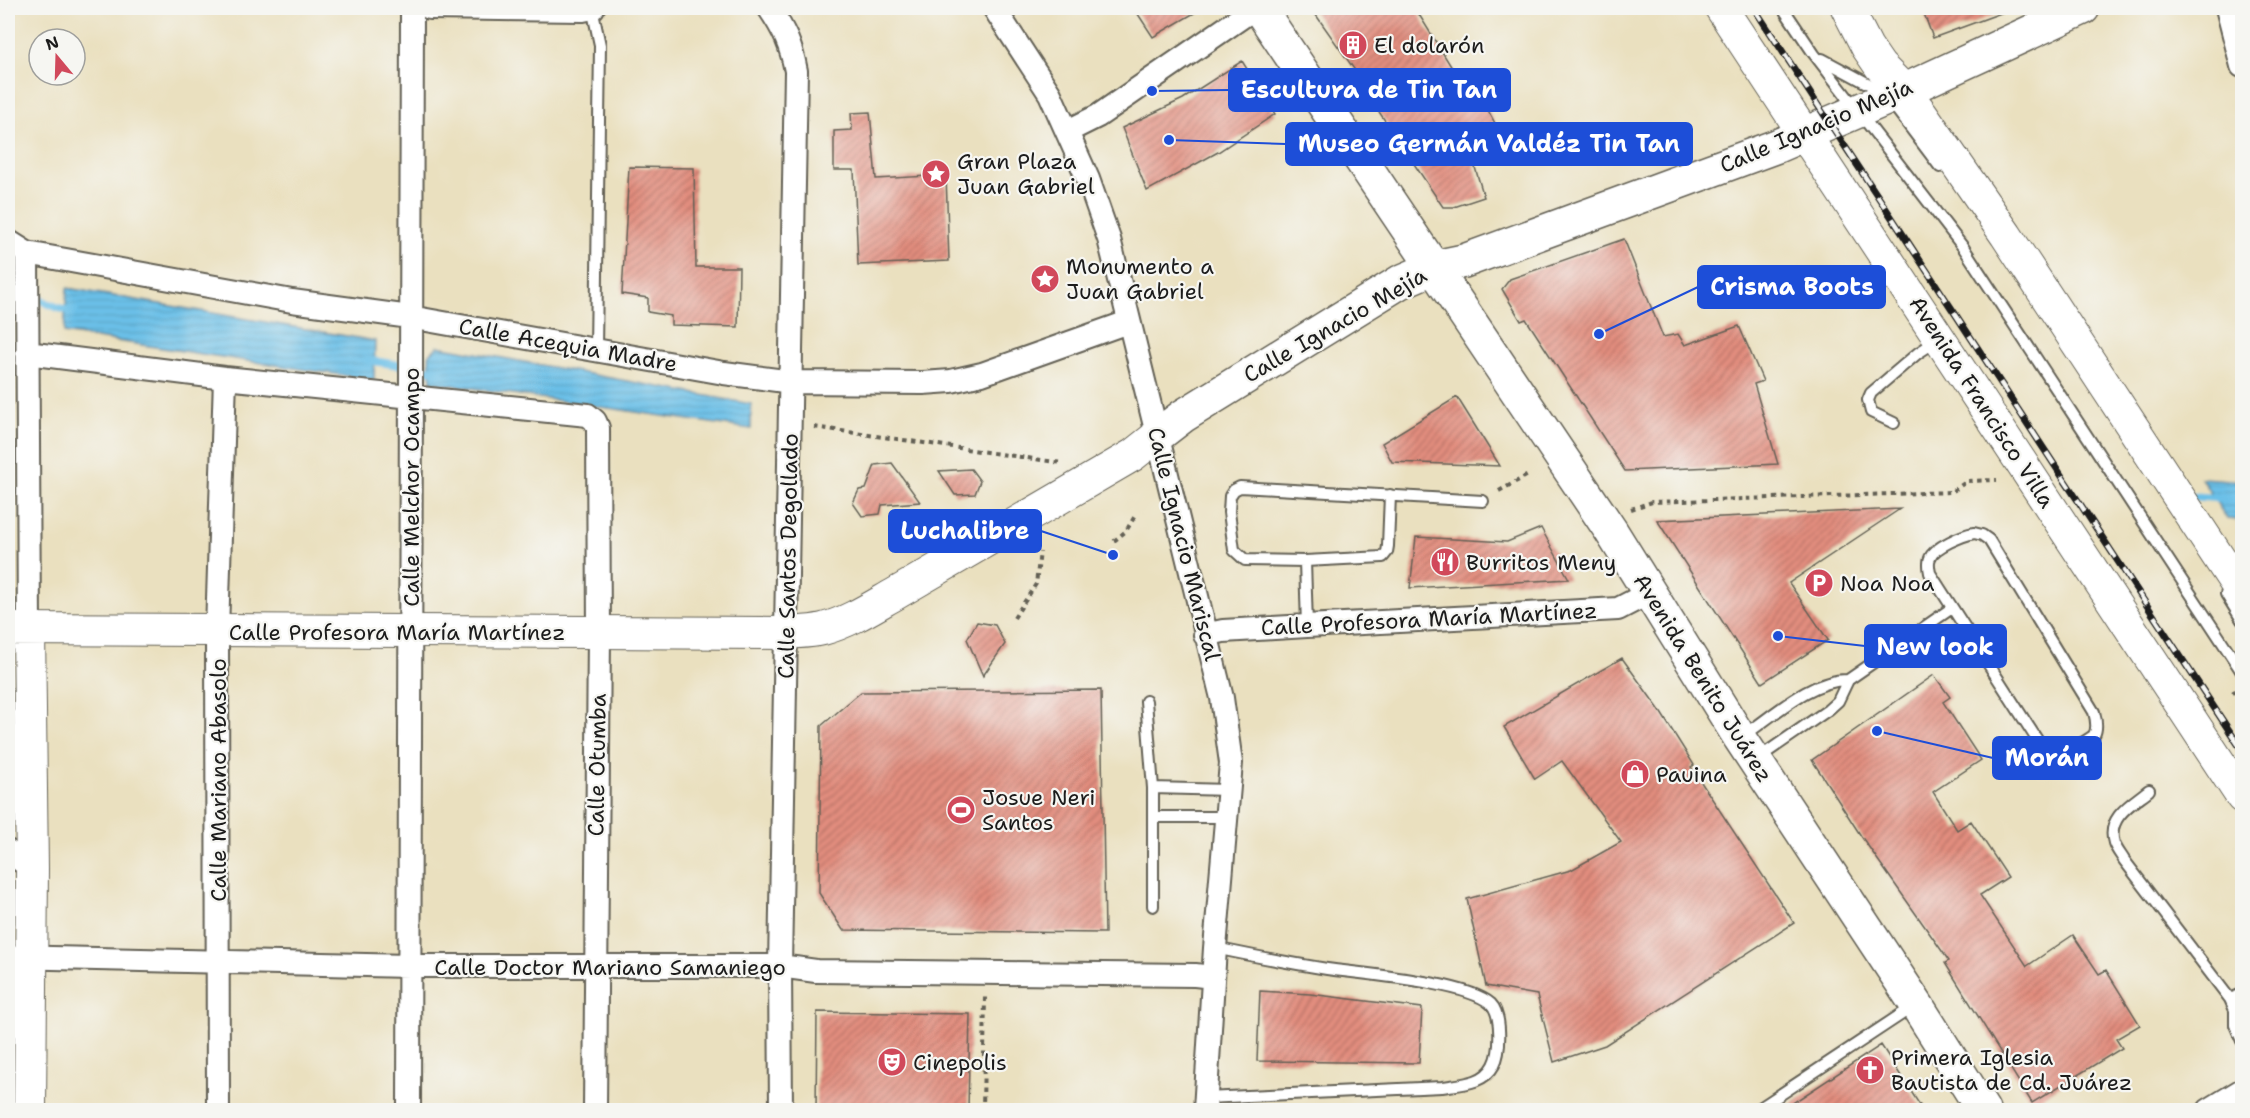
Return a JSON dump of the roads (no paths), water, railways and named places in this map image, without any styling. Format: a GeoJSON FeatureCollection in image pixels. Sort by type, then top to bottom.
{"type":"FeatureCollection","features":[{"type":"Feature","properties":{"kind":"main road","name":"Avenida Benito Juárez"},"geometry":{"type":"LineString","coordinates":[[1257,8],[1554,444],[1620,521],[1649,593],[1747,749],[1916,1004],[1983,1110]]}},
{"type":"Feature","properties":{"kind":"main road","name":"Avenida Francisco Villa"},"geometry":{"type":"LineString","coordinates":[[1721,8],[1940,338],[2007,469],[2055,515],[2242,796]]}},
{"type":"Feature","properties":{"kind":"main road"},"geometry":{"type":"LineString","coordinates":[[1847,8],[1867,47],[1896,94],[2006,235],[2164,473],[2199,527],[2230,587]]}},
{"type":"Feature","properties":{"kind":"main road","name":"Calle Ignacio Mejía"},"geometry":{"type":"LineString","coordinates":[[786,633],[825,628],[858,615],[1133,455],[1183,416],[1390,288],[1435,267],[1464,261],[1777,146],[2083,8]]}},
{"type":"Feature","properties":{"kind":"main road"},"geometry":{"type":"LineString","coordinates":[[18,629],[20,958],[30,1110]]}},
{"type":"Feature","properties":{"kind":"main road","name":"Calle Profesora María Martínez"},"geometry":{"type":"LineString","coordinates":[[18,629],[786,633]]}},
{"type":"Feature","properties":{"kind":"street","name":"Calle Melchor Ocampo"},"geometry":{"type":"LineString","coordinates":[[409,1110],[412,8]]}},
{"type":"Feature","properties":{"kind":"street"},"geometry":{"type":"LineString","coordinates":[[430,8],[583,10],[593,8]]}},
{"type":"Feature","properties":{"kind":"street","name":"Calle Santos Degollado"},"geometry":{"type":"LineString","coordinates":[[769,8],[792,48],[796,71],[780,966],[781,1110]]}},
{"type":"Feature","properties":{"kind":"street","name":"Calle Ignacio Mariscal"},"geometry":{"type":"LineString","coordinates":[[994,8],[1050,94],[1068,131],[1109,239],[1222,698],[1231,763],[1215,948],[1206,1104]]}},
{"type":"Feature","properties":{"kind":"street"},"geometry":{"type":"LineString","coordinates":[[1068,131],[1098,116],[1257,8]]}},
{"type":"Feature","properties":{"kind":"street"},"geometry":{"type":"LineString","coordinates":[[2227,8],[2242,66]]}},
{"type":"Feature","properties":{"kind":"street","name":"Calle Acequia Madre"},"geometry":{"type":"LineString","coordinates":[[8,241],[27,262],[292,301],[410,327],[596,350],[724,373],[792,382],[923,383],[951,381],[982,374],[1128,322]]}},
{"type":"Feature","properties":{"kind":"street"},"geometry":{"type":"LineString","coordinates":[[18,629],[27,353],[21,314],[27,262]]}},
{"type":"Feature","properties":{"kind":"street"},"geometry":{"type":"LineString","coordinates":[[27,353],[225,378],[411,391]]}},
{"type":"Feature","properties":{"kind":"street","name":"Calle Mariano Abasolo"},"geometry":{"type":"LineString","coordinates":[[218,1110],[217,631],[225,378]]}},
{"type":"Feature","properties":{"kind":"street","name":"Calle Otumba"},"geometry":{"type":"LineString","coordinates":[[411,391],[588,415],[595,421],[598,428],[599,633],[595,1110]]}},
{"type":"Feature","properties":{"kind":"street","name":"Calle Profesora María Martínez"},"geometry":{"type":"LineString","coordinates":[[1205,635],[1307,626],[1618,609],[1649,593]]}},
{"type":"Feature","properties":{"kind":"street","name":"Calle Doctor Mariano Samaniego"},"geometry":{"type":"LineString","coordinates":[[20,958],[409,966],[780,966],[816,971],[1213,977]]}},
{"type":"Feature","properties":{"kind":"street"},"geometry":{"type":"LineString","coordinates":[[2209,1110],[2235,1098]]}},
{"type":"Feature","properties":{"kind":"lane"},"geometry":{"type":"LineString","coordinates":[[593,8],[600,45],[596,350]]}},
{"type":"Feature","properties":{"kind":"lane"},"geometry":{"type":"LineString","coordinates":[[1784,8],[1814,54],[1969,257],[2242,672]]}},
{"type":"Feature","properties":{"kind":"lane"},"geometry":{"type":"LineString","coordinates":[[1814,54],[1878,89],[1896,94],[1945,174]]}},
{"type":"Feature","properties":{"kind":"lane"},"geometry":{"type":"LineString","coordinates":[[1894,423],[1871,412],[1868,400],[1871,393],[1918,353],[1940,338]]}},
{"type":"Feature","properties":{"kind":"lane"},"geometry":{"type":"LineString","coordinates":[[1390,495],[1388,546],[1383,557],[1305,561],[1245,560],[1234,550],[1229,512],[1230,496],[1240,487],[1390,495],[1483,501]]}},
{"type":"Feature","properties":{"kind":"lane"},"geometry":{"type":"LineString","coordinates":[[1974,533],[1982,535],[1989,540],[2094,712],[2096,727],[2093,735],[2066,753],[2050,754],[2043,749],[1952,608],[1930,573],[1930,558],[1934,552],[1964,535],[1974,533]]}},
{"type":"Feature","properties":{"kind":"lane"},"geometry":{"type":"LineString","coordinates":[[1305,561],[1307,626]]}},
{"type":"Feature","properties":{"kind":"lane"},"geometry":{"type":"LineString","coordinates":[[2230,587],[2242,620]]}},
{"type":"Feature","properties":{"kind":"lane"},"geometry":{"type":"LineString","coordinates":[[1747,749],[1828,710],[1838,701],[1848,680],[1952,608]]}},
{"type":"Feature","properties":{"kind":"lane"},"geometry":{"type":"LineString","coordinates":[[1747,749],[1811,690],[1825,682],[1848,680]]}},
{"type":"Feature","properties":{"kind":"lane"},"geometry":{"type":"LineString","coordinates":[[1146,701],[1154,817],[1153,906]]}},
{"type":"Feature","properties":{"kind":"lane"},"geometry":{"type":"LineString","coordinates":[[1153,788],[1229,790]]}},
{"type":"Feature","properties":{"kind":"lane"},"geometry":{"type":"LineString","coordinates":[[2150,790],[2121,812],[2113,827],[2114,843],[2124,860],[2230,999],[2235,1010],[2235,1025],[2242,1041]]}},
{"type":"Feature","properties":{"kind":"lane"},"geometry":{"type":"LineString","coordinates":[[1154,817],[1227,817]]}},
{"type":"Feature","properties":{"kind":"lane"},"geometry":{"type":"LineString","coordinates":[[1206,1104],[1472,1083],[1489,1073],[1496,1060],[1499,1033],[1497,1015],[1492,1005],[1476,994],[1422,982],[1252,957],[1215,948]]}},
{"type":"Feature","properties":{"kind":"lane"},"geometry":{"type":"LineString","coordinates":[[2230,999],[2242,994]]}},
{"type":"Feature","properties":{"kind":"lane"},"geometry":{"type":"LineString","coordinates":[[1757,1110],[1916,1004]]}},
{"type":"Feature","properties":{"kind":"water"},"geometry":{"type":"Polygon","coordinates":[[[67,288],[375,341],[374,380],[64,333],[67,288]]]}},
{"type":"Feature","properties":{"kind":"water"},"geometry":{"type":"Polygon","coordinates":[[[438,346],[751,404],[751,429],[431,382],[429,355],[438,346]]]}},
{"type":"Feature","properties":{"kind":"water"},"geometry":{"type":"Polygon","coordinates":[[[2201,478],[2242,481],[2242,520],[2227,519],[2201,478]]]}},
{"type":"Feature","properties":{"kind":"waterway"},"geometry":{"type":"LineString","coordinates":[[8,281],[48,304],[75,312]]}},
{"type":"Feature","properties":{"kind":"waterway"},"geometry":{"type":"LineString","coordinates":[[366,360],[439,371]]}},
{"type":"Feature","properties":{"kind":"waterway"},"geometry":{"type":"LineString","coordinates":[[2190,496],[2242,500]]}},
{"type":"Feature","properties":{"kind":"railway"},"geometry":{"type":"LineString","coordinates":[[1754,8],[2242,750]]}},
{"type":"Feature","properties":{"kind":"place","name":"El dolarón"},"geometry":{"type":"Point","coordinates":[1353,45]}},
{"type":"Feature","properties":{"kind":"place","name":"Escultura de Tin Tan"},"geometry":{"type":"Point","coordinates":[1152,91]}},
{"type":"Feature","properties":{"kind":"place","name":"Museo Germán Valdéz Tin Tan"},"geometry":{"type":"Point","coordinates":[1169,140]}},
{"type":"Feature","properties":{"kind":"place","name":"Gran Plaza Juan Gabriel"},"geometry":{"type":"Point","coordinates":[936,174]}},
{"type":"Feature","properties":{"kind":"place","name":"Monumento a Juan Gabriel"},"geometry":{"type":"Point","coordinates":[1045,279]}},
{"type":"Feature","properties":{"kind":"place","name":"Crisma Boots"},"geometry":{"type":"Point","coordinates":[1599,334]}},
{"type":"Feature","properties":{"kind":"place","name":"Luchalibre"},"geometry":{"type":"Point","coordinates":[1113,555]}},
{"type":"Feature","properties":{"kind":"place","name":"Burritos Meny"},"geometry":{"type":"Point","coordinates":[1445,562]}},
{"type":"Feature","properties":{"kind":"place","name":"Noa Noa"},"geometry":{"type":"Point","coordinates":[1819,583]}},
{"type":"Feature","properties":{"kind":"place","name":"New look"},"geometry":{"type":"Point","coordinates":[1778,636]}},
{"type":"Feature","properties":{"kind":"place","name":"Morán"},"geometry":{"type":"Point","coordinates":[1877,731]}},
{"type":"Feature","properties":{"kind":"place","name":"Pauina"},"geometry":{"type":"Point","coordinates":[1635,774]}},
{"type":"Feature","properties":{"kind":"place","name":"Josue Neri Santos"},"geometry":{"type":"Point","coordinates":[961,810]}},
{"type":"Feature","properties":{"kind":"place","name":"Cinepolis"},"geometry":{"type":"Point","coordinates":[892,1062]}},
{"type":"Feature","properties":{"kind":"place","name":"Primera Iglesia Bautista de Cd. Juárez"},"geometry":{"type":"Point","coordinates":[1870,1070]}}]}
